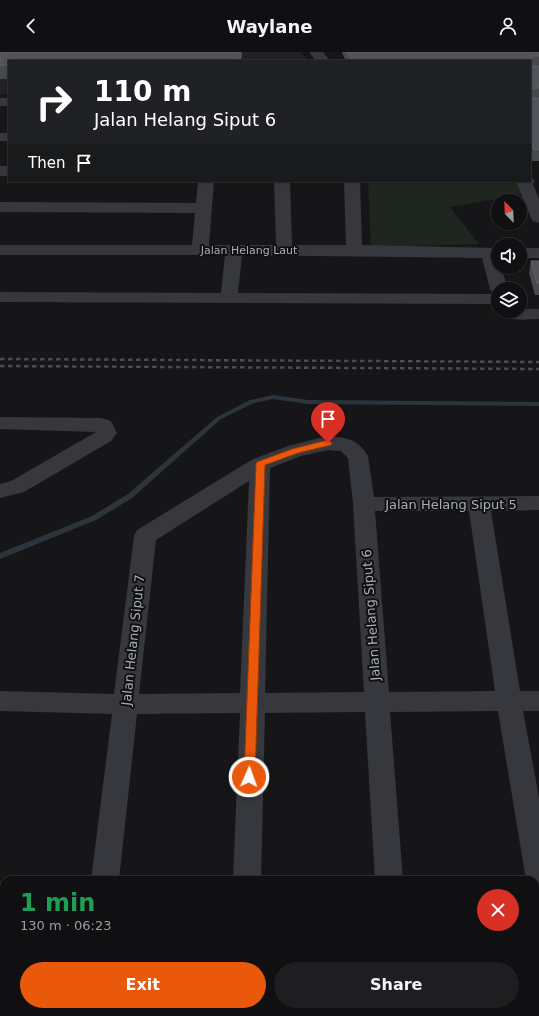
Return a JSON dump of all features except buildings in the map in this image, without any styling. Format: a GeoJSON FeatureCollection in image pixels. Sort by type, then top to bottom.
{"type":"FeatureCollection","features":[{"type":"Feature","properties":{"kind":"street"},"geometry":{"type":"LineString","coordinates":[[316,52],[322,60]]}},
{"type":"Feature","properties":{"kind":"street"},"geometry":{"type":"LineString","coordinates":[[200,250],[206,182]]}},
{"type":"Feature","properties":{"kind":"street"},"geometry":{"type":"LineString","coordinates":[[282,182],[284,250]]}},
{"type":"Feature","properties":{"kind":"street"},"geometry":{"type":"LineString","coordinates":[[352,182],[354,250]]}},
{"type":"Feature","properties":{"kind":"street"},"geometry":{"type":"LineString","coordinates":[[527,182],[528,193],[539,218]]}},
{"type":"Feature","properties":{"kind":"street"},"geometry":{"type":"LineString","coordinates":[[0,207],[204,208]]}},
{"type":"Feature","properties":{"kind":"street","name":"Jalan Helang Laut"},"geometry":{"type":"LineString","coordinates":[[0,250],[354,250],[491,253]]}},
{"type":"Feature","properties":{"kind":"street"},"geometry":{"type":"LineString","coordinates":[[229,299],[234,250]]}},
{"type":"Feature","properties":{"kind":"street"},"geometry":{"type":"LineString","coordinates":[[527,253],[539,253]]}},
{"type":"Feature","properties":{"kind":"street"},"geometry":{"type":"LineString","coordinates":[[0,297],[491,299]]}},
{"type":"Feature","properties":{"kind":"street"},"geometry":{"type":"LineString","coordinates":[[527,314],[539,314]]}},
{"type":"Feature","properties":{"kind":"street"},"geometry":{"type":"LineString","coordinates":[[0,423],[100,424],[104,426],[107,433],[16,487],[0,492]]}},
{"type":"Feature","properties":{"kind":"street","name":"Jalan Helang Siput 6"},"geometry":{"type":"LineString","coordinates":[[260,464],[295,451],[328,443],[347,445],[358,456],[364,504],[389,876]]}},
{"type":"Feature","properties":{"kind":"street"},"geometry":{"type":"LineString","coordinates":[[247,876],[251,704],[260,464]]}},
{"type":"Feature","properties":{"kind":"street","name":"Jalan Helang Siput 7"},"geometry":{"type":"LineString","coordinates":[[105,876],[145,536],[260,464]]}},
{"type":"Feature","properties":{"kind":"street","name":"Jalan Helang Siput 5"},"geometry":{"type":"LineString","coordinates":[[364,504],[539,503]]}},
{"type":"Feature","properties":{"kind":"street"},"geometry":{"type":"LineString","coordinates":[[479,504],[509,701],[539,874]]}},
{"type":"Feature","properties":{"kind":"street"},"geometry":{"type":"LineString","coordinates":[[1,704],[251,704],[376,701],[539,701]]}},
{"type":"Feature","properties":{"kind":"shaded area"},"geometry":{"type":"Polygon","coordinates":[[[0,52],[301,52],[307,60],[8,60],[8,94],[0,94],[0,52]]]}},
{"type":"Feature","properties":{"kind":"shaded area"},"geometry":{"type":"Polygon","coordinates":[[[368,182],[520,182],[524,194],[491,194],[491,200],[450,207],[479,244],[371,247],[368,182]]]}},
{"type":"Feature","properties":{"kind":"waterway"},"geometry":{"type":"LineString","coordinates":[[0,556],[94,518],[130,496],[219,418],[252,401],[273,397],[308,402],[539,404]]}},
{"type":"Feature","properties":{"kind":"railway"},"geometry":{"type":"LineString","coordinates":[[0,359],[539,362]]}},
{"type":"Feature","properties":{"kind":"railway"},"geometry":{"type":"LineString","coordinates":[[0,366],[539,369]]}},
{"type":"Feature","properties":{"kind":"route"},"geometry":{"type":"LineString","coordinates":[[249,777],[260,464],[295,451],[328,443]]}}]}
